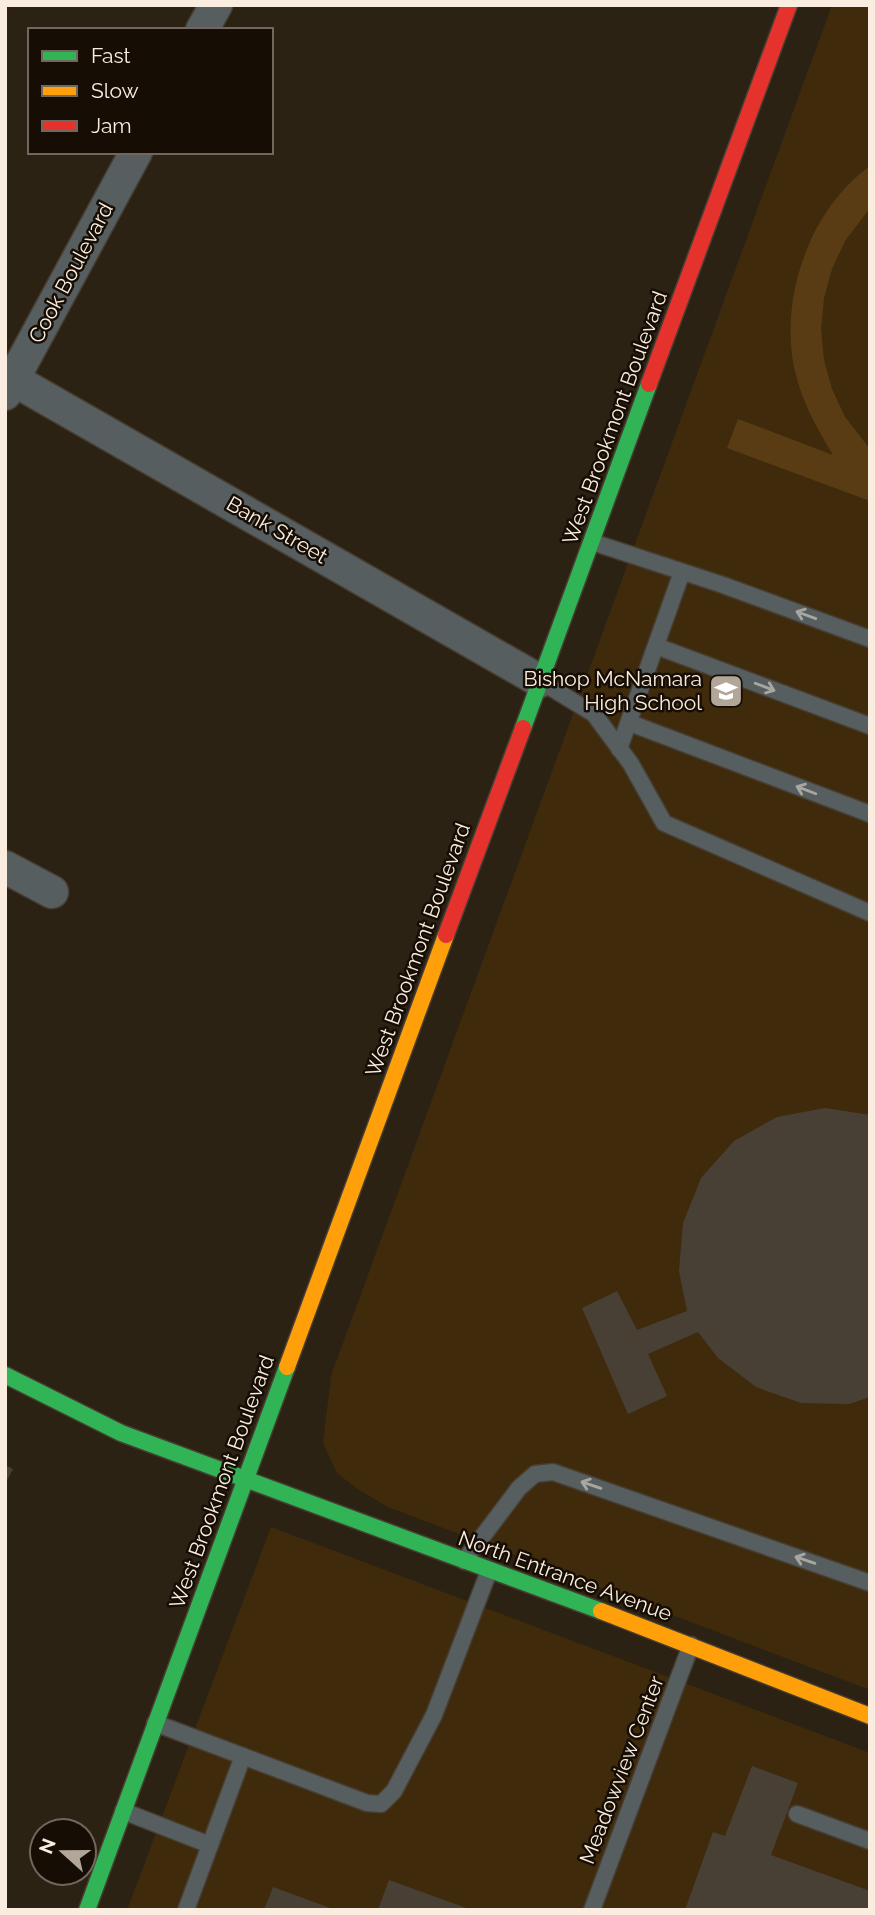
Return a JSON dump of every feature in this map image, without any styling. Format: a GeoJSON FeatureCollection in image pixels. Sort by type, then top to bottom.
{"type":"FeatureCollection","features":[{"type":"Feature","properties":{"kind":"main road","name":"West Brookmont Boulevard"},"geometry":{"type":"LineString","coordinates":[[87,1910],[789,5]]}},
{"type":"Feature","properties":{"kind":"main road","name":"North Entrance Avenue"},"geometry":{"type":"LineString","coordinates":[[5,1375],[121,1433],[691,1645],[870,1716]]}},
{"type":"Feature","properties":{"kind":"street"},"geometry":{"type":"LineString","coordinates":[[203,28],[216,5]]}},
{"type":"Feature","properties":{"kind":"street","name":"Cook Boulevard"},"geometry":{"type":"LineString","coordinates":[[9,387],[135,154]]}},
{"type":"Feature","properties":{"kind":"street","name":"Bank Street"},"geometry":{"type":"LineString","coordinates":[[9,387],[540,681]]}},
{"type":"Feature","properties":{"kind":"street"},"geometry":{"type":"LineString","coordinates":[[5,867],[52,892]]}},
{"type":"Feature","properties":{"kind":"lane"},"geometry":{"type":"LineString","coordinates":[[592,542],[870,639]]}},
{"type":"Feature","properties":{"kind":"lane"},"geometry":{"type":"LineString","coordinates":[[620,749],[681,572]]}},
{"type":"Feature","properties":{"kind":"lane"},"geometry":{"type":"LineString","coordinates":[[656,646],[870,726]]}},
{"type":"Feature","properties":{"kind":"lane"},"geometry":{"type":"LineString","coordinates":[[540,681],[594,714],[631,764],[664,823],[870,913]]}},
{"type":"Feature","properties":{"kind":"lane"},"geometry":{"type":"LineString","coordinates":[[630,723],[870,814]]}},
{"type":"Feature","properties":{"kind":"lane"},"geometry":{"type":"LineString","coordinates":[[464,1561],[519,1488],[535,1474],[552,1472],[870,1583]]}},
{"type":"Feature","properties":{"kind":"lane"},"geometry":{"type":"LineString","coordinates":[[155,1723],[367,1803],[380,1804],[394,1791],[434,1715],[489,1571]]}},
{"type":"Feature","properties":{"kind":"lane","name":"Meadowview Center"},"geometry":{"type":"LineString","coordinates":[[592,1910],[691,1645]]}},
{"type":"Feature","properties":{"kind":"lane"},"geometry":{"type":"LineString","coordinates":[[186,1910],[243,1756]]}},
{"type":"Feature","properties":{"kind":"lane"},"geometry":{"type":"LineString","coordinates":[[122,1811],[210,1845]]}},
{"type":"Feature","properties":{"kind":"lane"},"geometry":{"type":"LineString","coordinates":[[797,1814],[870,1841]]}},
{"type":"Feature","properties":{"kind":"shaded area","name":"Bishop McNamara High School"},"geometry":{"type":"Polygon","coordinates":[[[832,5],[870,5],[870,1690],[388,1507],[337,1473],[323,1443],[331,1376],[832,5]]]}},
{"type":"Feature","properties":{"kind":"shaded area"},"geometry":{"type":"Polygon","coordinates":[[[870,166],[870,208],[845,241],[832,269],[824,298],[821,329],[824,360],[832,389],[845,417],[870,449],[870,501],[727,448],[738,419],[833,455],[810,413],[797,379],[791,340],[792,312],[804,256],[816,230],[849,184],[870,166]]]}},
{"type":"Feature","properties":{"kind":"shaded area"},"geometry":{"type":"Polygon","coordinates":[[[271,1527],[870,1753],[870,1910],[127,1910],[271,1527]]]}},
{"type":"Feature","properties":{"kind":"building"},"geometry":{"type":"Polygon","coordinates":[[[825,1108],[870,1115],[870,1397],[849,1404],[801,1403],[756,1387],[718,1358],[698,1332],[648,1354],[667,1396],[628,1414],[582,1308],[617,1291],[637,1330],[687,1311],[679,1271],[683,1223],[701,1178],[734,1141],[777,1117],[825,1108]]]}},
{"type":"Feature","properties":{"kind":"building"},"geometry":{"type":"Polygon","coordinates":[[[5,1465],[13,1469],[5,1484],[5,1465]]]}},
{"type":"Feature","properties":{"kind":"building"},"geometry":{"type":"Polygon","coordinates":[[[752,1766],[798,1783],[771,1855],[870,1891],[870,1910],[685,1910],[713,1832],[725,1836],[752,1766]]]}},
{"type":"Feature","properties":{"kind":"building"},"geometry":{"type":"Polygon","coordinates":[[[389,1880],[469,1909],[469,1910],[378,1910],[389,1880]]]}},
{"type":"Feature","properties":{"kind":"building"},"geometry":{"type":"Polygon","coordinates":[[[273,1887],[333,1909],[333,1910],[264,1910],[273,1887]]]}},
{"type":"Feature","properties":{"kind":"traffic: fast"},"geometry":{"type":"LineString","coordinates":[[523,728],[649,384]]}},
{"type":"Feature","properties":{"kind":"traffic: fast"},"geometry":{"type":"LineString","coordinates":[[87,1910],[287,1367]]}},
{"type":"Feature","properties":{"kind":"traffic: fast"},"geometry":{"type":"LineString","coordinates":[[5,1375],[121,1433],[601,1611]]}},
{"type":"Feature","properties":{"kind":"traffic: slow"},"geometry":{"type":"LineString","coordinates":[[287,1367],[446,935]]}},
{"type":"Feature","properties":{"kind":"traffic: slow"},"geometry":{"type":"LineString","coordinates":[[601,1611],[870,1716]]}},
{"type":"Feature","properties":{"kind":"traffic: jam"},"geometry":{"type":"LineString","coordinates":[[649,384],[789,5]]}},
{"type":"Feature","properties":{"kind":"traffic: jam"},"geometry":{"type":"LineString","coordinates":[[446,935],[523,728]]}},
{"type":"Feature","properties":{"kind":"place","name":"Bishop McNamara High School"},"geometry":{"type":"Point","coordinates":[726,691]}}]}
